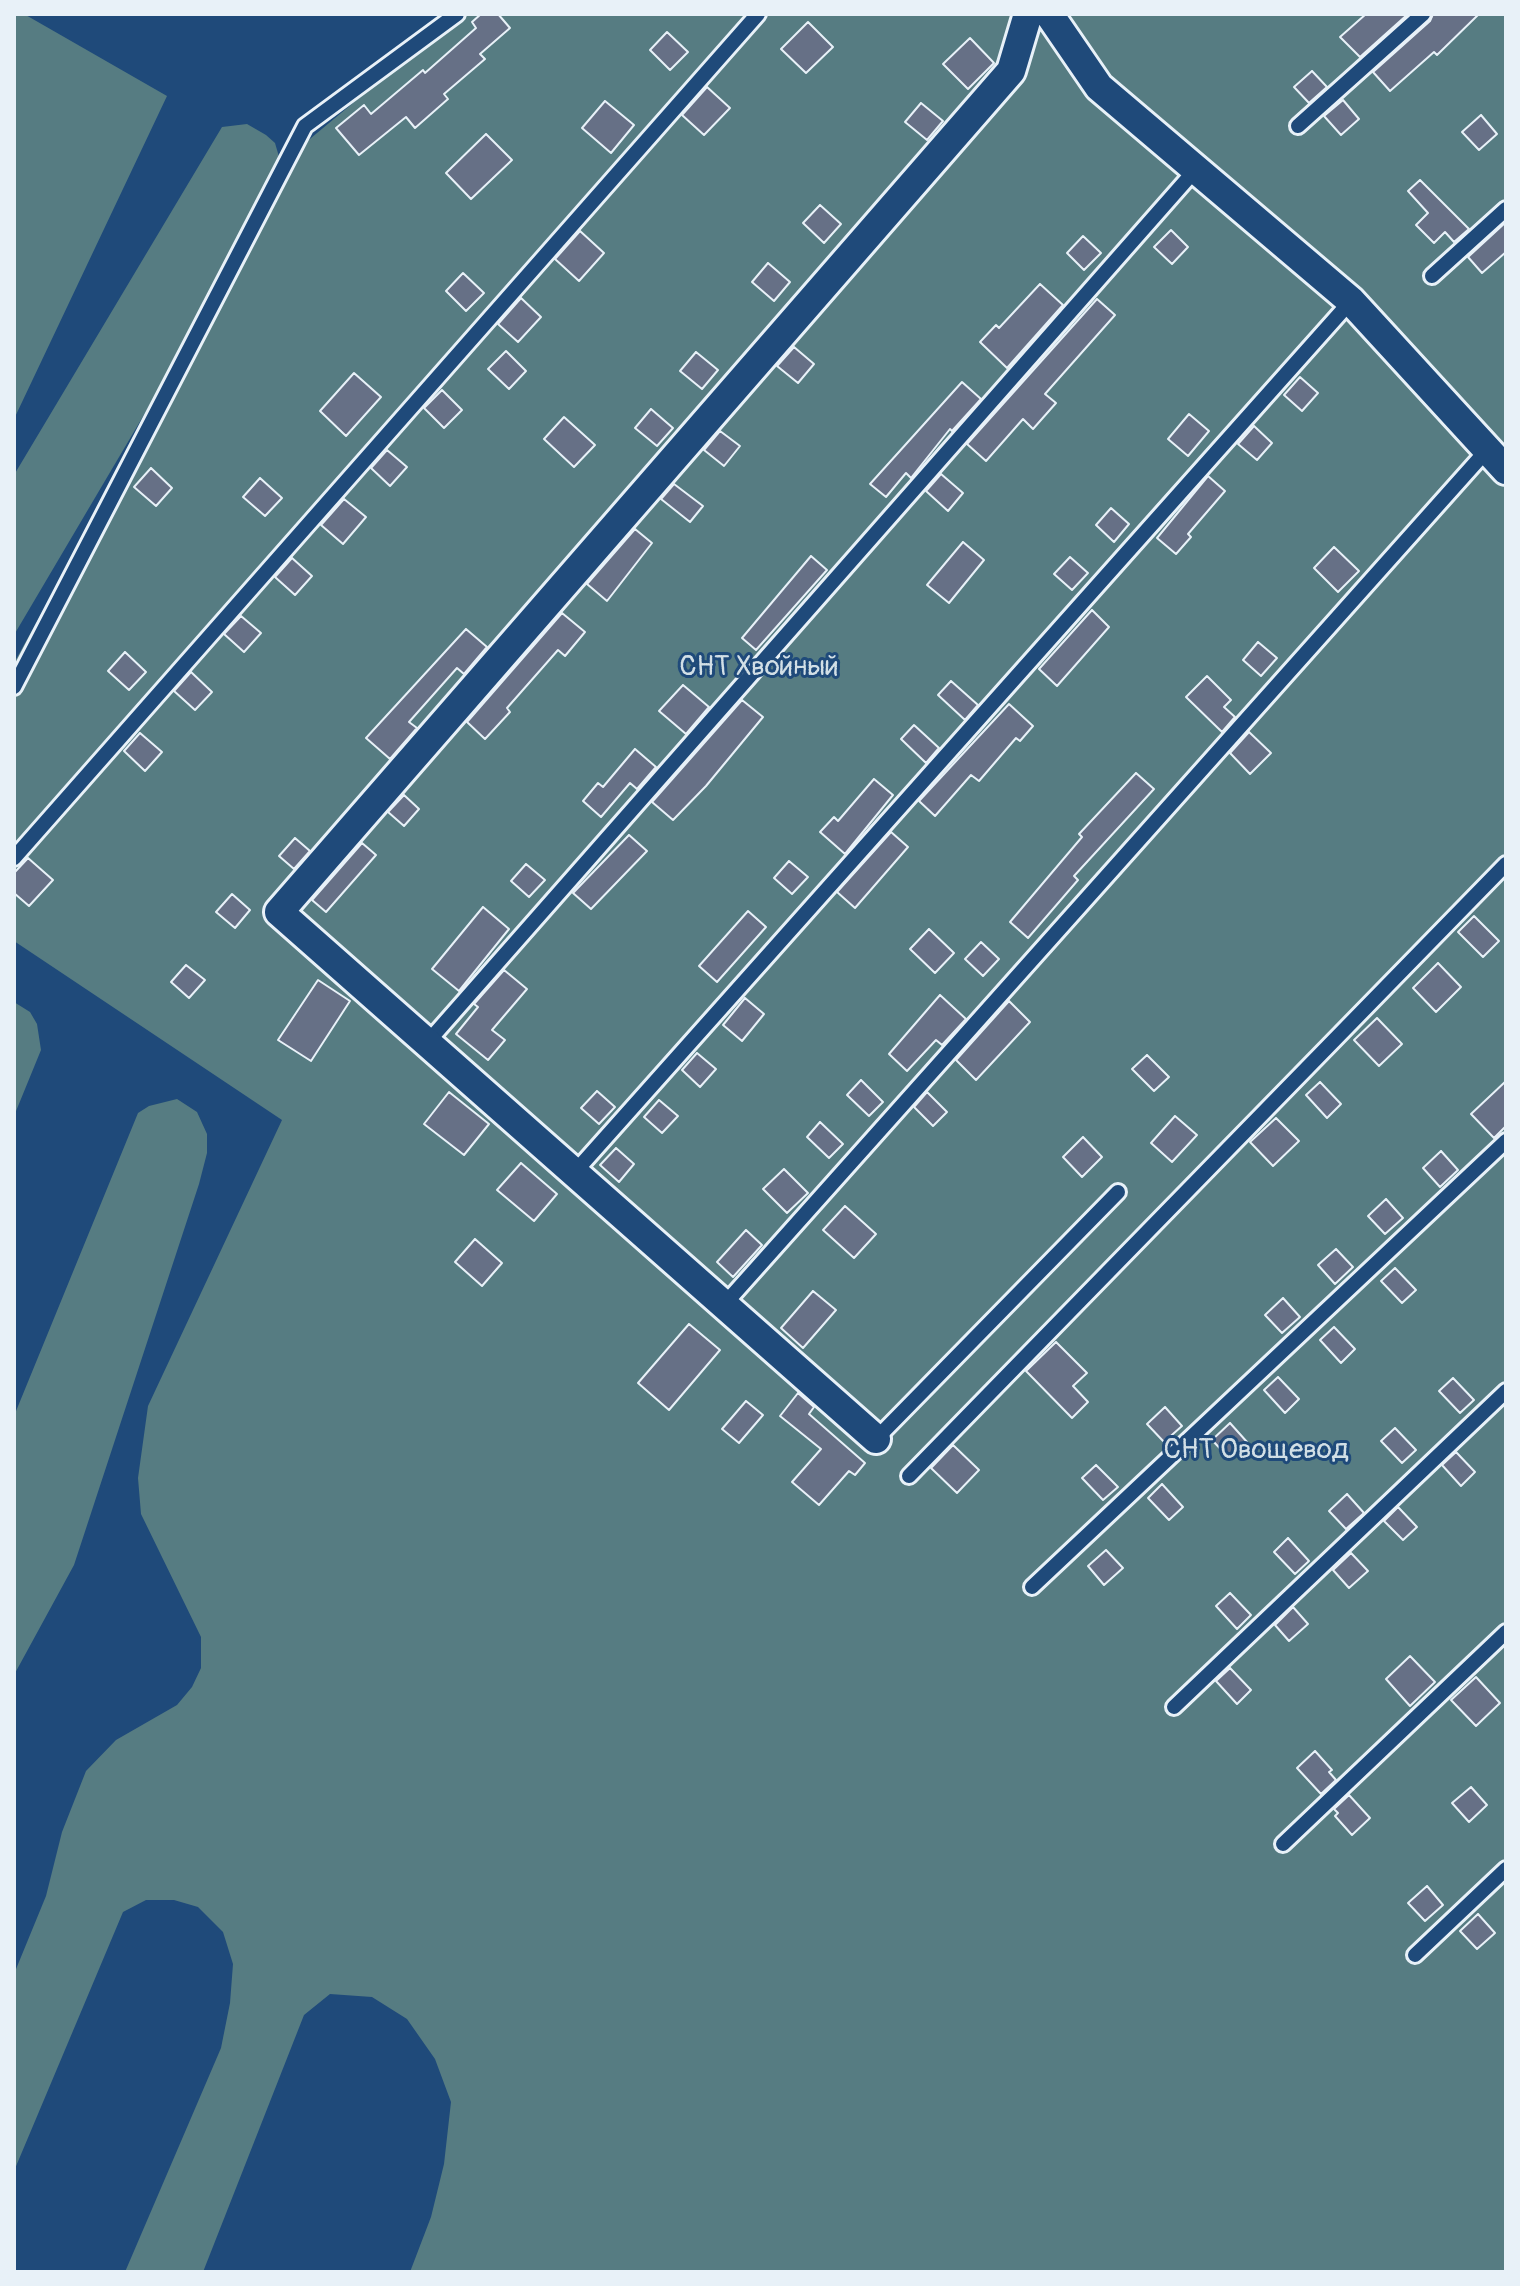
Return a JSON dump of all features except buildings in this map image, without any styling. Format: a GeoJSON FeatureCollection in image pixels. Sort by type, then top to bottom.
{"type":"FeatureCollection","features":[{"type":"Feature","properties":{"kind":"street"},"geometry":{"type":"LineString","coordinates":[[876,1439],[279,912],[1011,71],[1028,14]]}},
{"type":"Feature","properties":{"kind":"street"},"geometry":{"type":"LineString","coordinates":[[1049,14],[1099,87],[1351,301],[1496,460]]}},
{"type":"Feature","properties":{"kind":"lane"},"geometry":{"type":"LineString","coordinates":[[14,687],[305,126],[457,14]]}},
{"type":"Feature","properties":{"kind":"lane"},"geometry":{"type":"LineString","coordinates":[[14,858],[758,14]]}},
{"type":"Feature","properties":{"kind":"lane"},"geometry":{"type":"LineString","coordinates":[[1298,126],[1423,14]]}},
{"type":"Feature","properties":{"kind":"lane"},"geometry":{"type":"LineString","coordinates":[[426,1044],[1197,168]]}},
{"type":"Feature","properties":{"kind":"lane"},"geometry":{"type":"LineString","coordinates":[[1432,276],[1506,209]]}},
{"type":"Feature","properties":{"kind":"lane"},"geometry":{"type":"LineString","coordinates":[[574,1173],[1351,301]]}},
{"type":"Feature","properties":{"kind":"lane"},"geometry":{"type":"LineString","coordinates":[[723,1306],[1496,460]]}},
{"type":"Feature","properties":{"kind":"lane"},"geometry":{"type":"LineString","coordinates":[[909,1476],[1506,864]]}},
{"type":"Feature","properties":{"kind":"lane"},"geometry":{"type":"LineString","coordinates":[[1032,1587],[1506,1141]]}},
{"type":"Feature","properties":{"kind":"lane"},"geometry":{"type":"LineString","coordinates":[[876,1439],[1118,1192]]}},
{"type":"Feature","properties":{"kind":"lane"},"geometry":{"type":"LineString","coordinates":[[1174,1707],[1506,1391]]}},
{"type":"Feature","properties":{"kind":"lane"},"geometry":{"type":"LineString","coordinates":[[1283,1844],[1506,1632]]}},
{"type":"Feature","properties":{"kind":"lane"},"geometry":{"type":"LineString","coordinates":[[1415,1955],[1506,1869]]}},
{"type":"Feature","properties":{"kind":"green space"},"geometry":{"type":"Polygon","coordinates":[[[14,14],[24,14],[167,96],[14,419],[14,14]]]}},
{"type":"Feature","properties":{"kind":"green space"},"geometry":{"type":"Polygon","coordinates":[[[460,14],[1506,14],[1506,2272],[410,2272],[431,2217],[444,2164],[451,2102],[435,2059],[407,2019],[372,1997],[330,1994],[304,2015],[203,2272],[125,2272],[221,2048],[230,2003],[233,1964],[223,1932],[198,1907],[174,1900],[146,1900],[123,1912],[14,2171],[14,1974],[46,1896],[62,1832],[86,1771],[116,1740],[177,1705],[192,1687],[201,1668],[201,1637],[141,1514],[138,1478],[148,1406],[282,1120],[14,941],[14,663],[253,230],[14,635],[14,475],[222,127],[247,124],[266,135],[275,143],[282,167],[299,148],[460,14]]]}},
{"type":"Feature","properties":{"kind":"green space"},"geometry":{"type":"Polygon","coordinates":[[[14,1002],[30,1012],[37,1024],[41,1050],[14,1116],[14,1002]]]}},
{"type":"Feature","properties":{"kind":"green space"},"geometry":{"type":"Polygon","coordinates":[[[177,1099],[197,1112],[207,1134],[207,1153],[199,1184],[74,1565],[14,1675],[14,1416],[138,1113],[149,1106],[177,1099]]]}},
{"type":"Feature","properties":{"kind":"park label","name":"СНТ Хвойный"},"geometry":{"type":"Point","coordinates":[759,668]}},
{"type":"Feature","properties":{"kind":"park label","name":"СНТ Овощевод"},"geometry":{"type":"Point","coordinates":[1256,1451]}}]}
